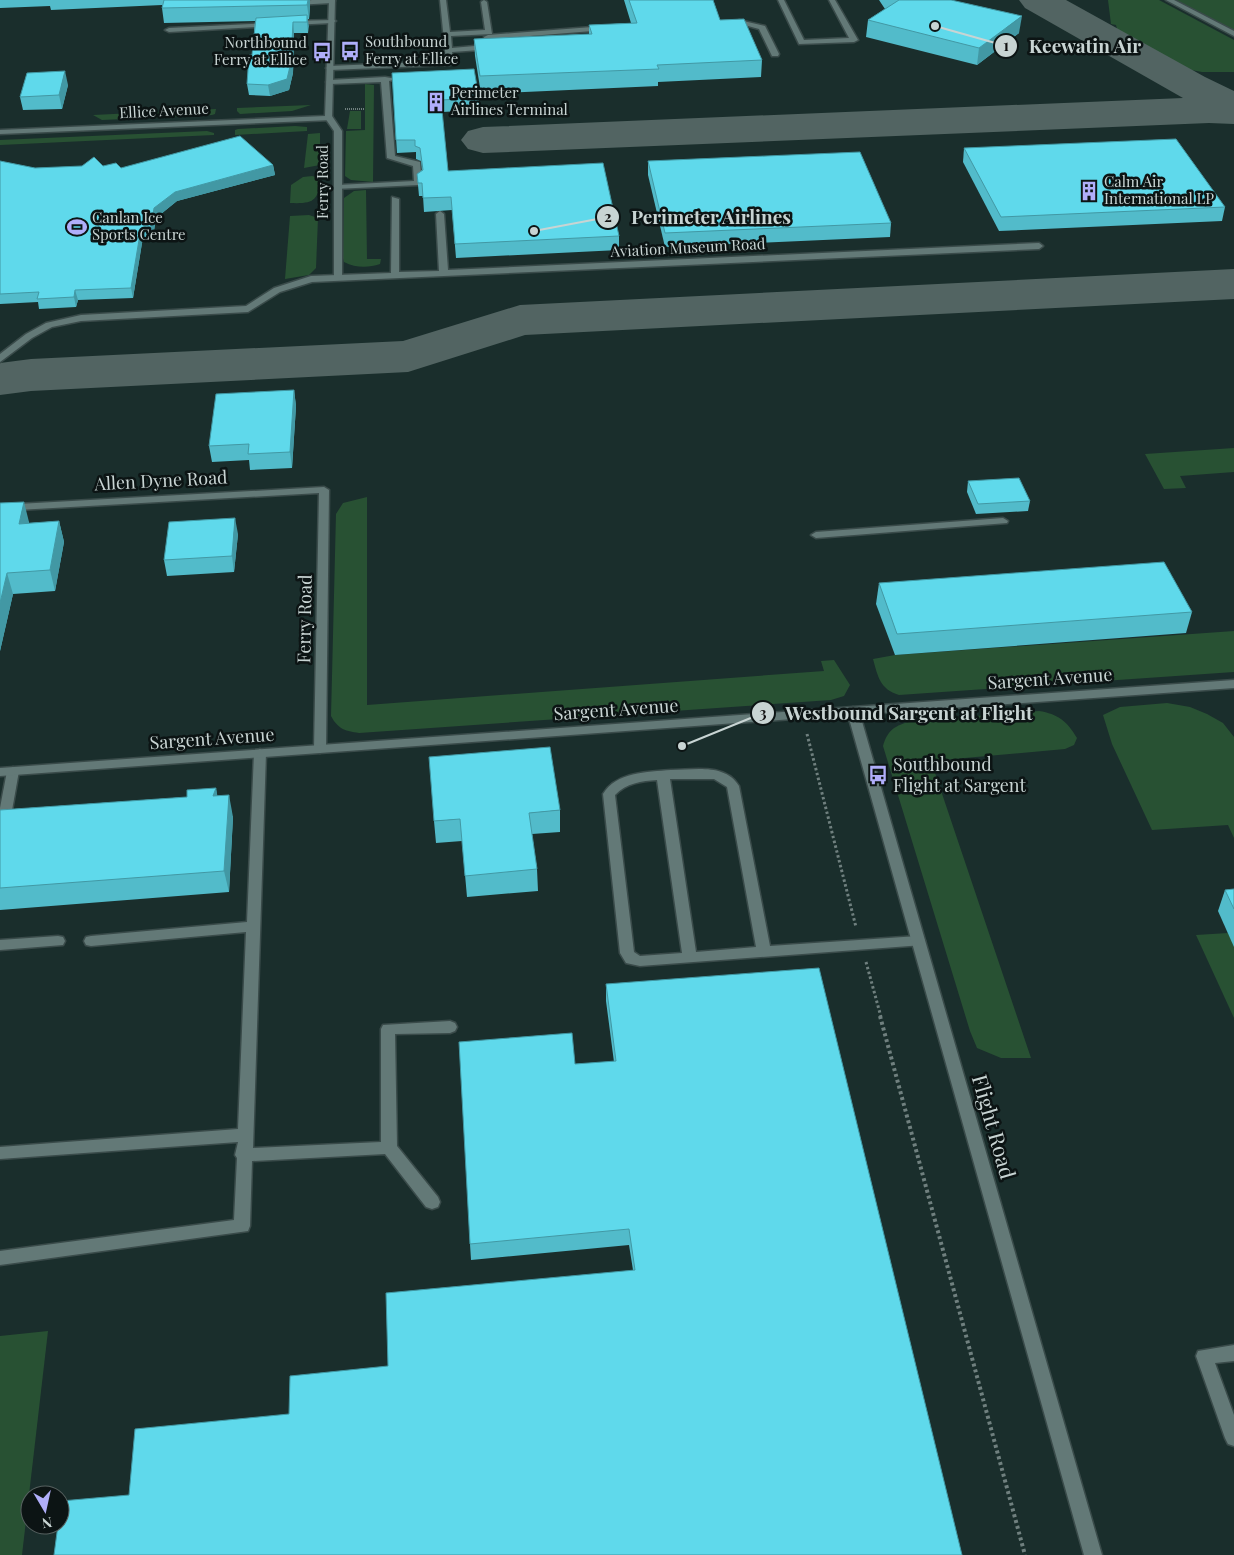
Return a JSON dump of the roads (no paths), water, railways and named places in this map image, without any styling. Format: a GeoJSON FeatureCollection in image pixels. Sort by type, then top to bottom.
{"type":"FeatureCollection","features":[{"type":"Feature","properties":{"kind":"street"},"geometry":{"type":"LineString","coordinates":[[330,68],[451,66],[443,0]]}},
{"type":"Feature","properties":{"kind":"street"},"geometry":{"type":"LineString","coordinates":[[781,0],[802,42],[854,40],[832,0]]}},
{"type":"Feature","properties":{"kind":"street"},"geometry":{"type":"LineString","coordinates":[[1168,0],[1234,34]]}},
{"type":"Feature","properties":{"kind":"street"},"geometry":{"type":"LineString","coordinates":[[283,3],[332,1]]}},
{"type":"Feature","properties":{"kind":"street","name":"Ferry Road"},"geometry":{"type":"LineString","coordinates":[[332,1],[329,118],[338,131],[338,277]]}},
{"type":"Feature","properties":{"kind":"street"},"geometry":{"type":"LineString","coordinates":[[447,34],[489,32],[484,2]]}},
{"type":"Feature","properties":{"kind":"street"},"geometry":{"type":"LineString","coordinates":[[170,30],[215,24],[332,21]]}},
{"type":"Feature","properties":{"kind":"street"},"geometry":{"type":"LineString","coordinates":[[739,22],[762,28],[774,54]]}},
{"type":"Feature","properties":{"kind":"street"},"geometry":{"type":"LineString","coordinates":[[490,47],[488,37],[559,36],[610,28]]}},
{"type":"Feature","properties":{"kind":"street"},"geometry":{"type":"LineString","coordinates":[[449,50],[499,47]]}},
{"type":"Feature","properties":{"kind":"street"},"geometry":{"type":"LineString","coordinates":[[330,82],[404,78]]}},
{"type":"Feature","properties":{"kind":"street"},"geometry":{"type":"LineString","coordinates":[[338,187],[418,183],[417,164],[391,158],[385,79]]}},
{"type":"Feature","properties":{"kind":"street","name":"Ellice Avenue"},"geometry":{"type":"LineString","coordinates":[[0,132],[329,118]]}},
{"type":"Feature","properties":{"kind":"street"},"geometry":{"type":"LineString","coordinates":[[395,199],[395,274]]}},
{"type":"Feature","properties":{"kind":"street"},"geometry":{"type":"LineString","coordinates":[[440,214],[444,272]]}},
{"type":"Feature","properties":{"kind":"street","name":"Aviation Museum Road"},"geometry":{"type":"LineString","coordinates":[[0,359],[40,329],[65,321],[242,310],[257,304],[286,286],[311,279],[1039,246]]}},
{"type":"Feature","properties":{"kind":"street","name":"Ferry Road"},"geometry":{"type":"LineString","coordinates":[[320,749],[324,490]]}},
{"type":"Feature","properties":{"kind":"street","name":"Allen Dyne Road"},"geometry":{"type":"LineString","coordinates":[[0,508],[324,490]]}},
{"type":"Feature","properties":{"kind":"street"},"geometry":{"type":"LineString","coordinates":[[816,534],[1003,521]]}},
{"type":"Feature","properties":{"kind":"street","name":"Sargent Avenue"},"geometry":{"type":"LineString","coordinates":[[6,772],[1234,684]]}},
{"type":"Feature","properties":{"kind":"street","name":"Flight Road"},"geometry":{"type":"LineString","coordinates":[[853,711],[1093,1555]]}},
{"type":"Feature","properties":{"kind":"street"},"geometry":{"type":"LineString","coordinates":[[0,1258],[242,1226],[243,1135],[260,753]]}},
{"type":"Feature","properties":{"kind":"street"},"geometry":{"type":"LineString","coordinates":[[0,816],[5,816],[6,772]]}},
{"type":"Feature","properties":{"kind":"street"},"geometry":{"type":"LineString","coordinates":[[764,952],[733,786],[728,779],[720,775],[663,777],[626,780],[618,783],[609,794],[627,953],[631,958],[640,961],[918,941]]}},
{"type":"Feature","properties":{"kind":"street"},"geometry":{"type":"LineString","coordinates":[[663,777],[690,957]]}},
{"type":"Feature","properties":{"kind":"street"},"geometry":{"type":"LineString","coordinates":[[91,941],[253,926]]}},
{"type":"Feature","properties":{"kind":"street"},"geometry":{"type":"LineString","coordinates":[[0,946],[58,941]]}},
{"type":"Feature","properties":{"kind":"street"},"geometry":{"type":"LineString","coordinates":[[432,1202],[388,1148],[388,1029],[450,1027]]}},
{"type":"Feature","properties":{"kind":"street"},"geometry":{"type":"LineString","coordinates":[[0,1153],[243,1135]]}},
{"type":"Feature","properties":{"kind":"street"},"geometry":{"type":"LineString","coordinates":[[243,1155],[388,1148]]}},
{"type":"Feature","properties":{"kind":"street"},"geometry":{"type":"LineString","coordinates":[[1234,1353],[1204,1356],[1234,1438]]}},
{"type":"Feature","properties":{"kind":"place","name":"Keewatin Air"},"geometry":{"type":"Point","coordinates":[935,26]}},
{"type":"Feature","properties":{"kind":"place","name":"Southbound Ferry at Ellice"},"geometry":{"type":"Point","coordinates":[350,51]}},
{"type":"Feature","properties":{"kind":"place","name":"Northbound Ferry at Ellice"},"geometry":{"type":"Point","coordinates":[322,52]}},
{"type":"Feature","properties":{"kind":"place","name":"Perimeter Airlines Terminal"},"geometry":{"type":"Point","coordinates":[436,102]}},
{"type":"Feature","properties":{"kind":"place","name":"Calm Air International LP"},"geometry":{"type":"Point","coordinates":[1089,191]}},
{"type":"Feature","properties":{"kind":"place","name":"Canlan Ice Sports Centre"},"geometry":{"type":"Point","coordinates":[77,227]}},
{"type":"Feature","properties":{"kind":"place","name":"Perimeter Airlines"},"geometry":{"type":"Point","coordinates":[534,231]}},
{"type":"Feature","properties":{"kind":"place","name":"Westbound Sargent at Flight"},"geometry":{"type":"Point","coordinates":[682,746]}},
{"type":"Feature","properties":{"kind":"place","name":"Southbound Flight at Sargent"},"geometry":{"type":"Point","coordinates":[878,775]}}]}
